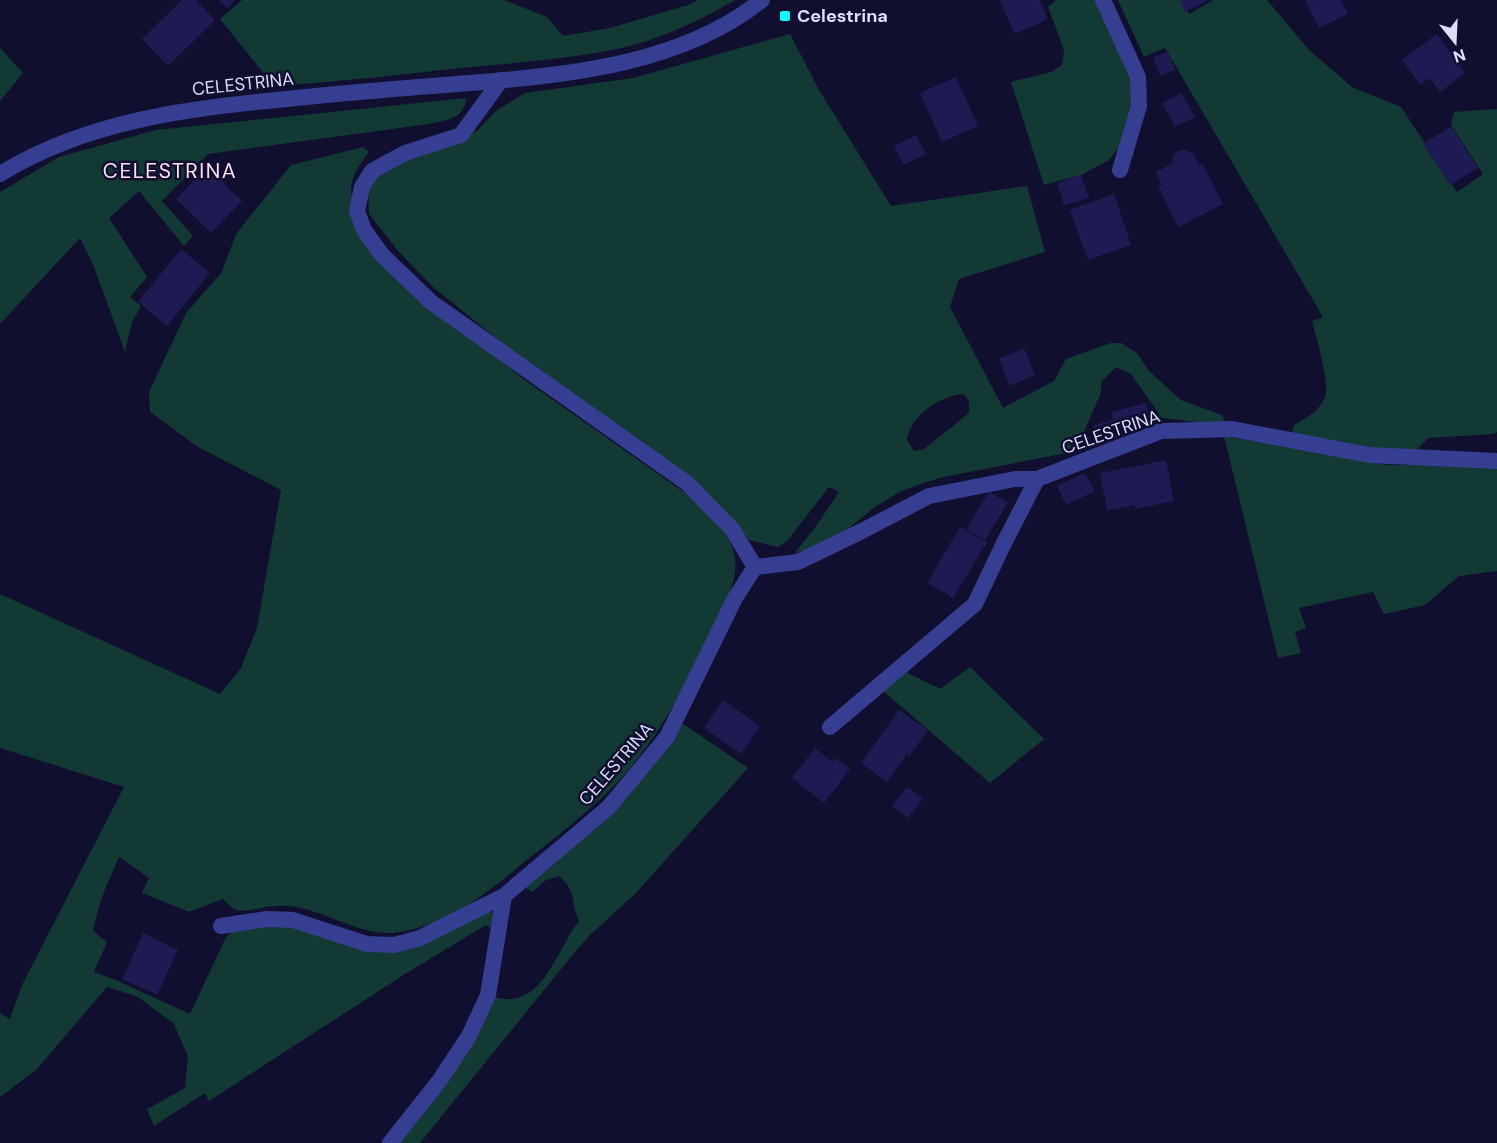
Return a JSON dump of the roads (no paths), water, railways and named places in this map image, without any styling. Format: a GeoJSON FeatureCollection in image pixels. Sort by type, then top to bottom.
{"type":"FeatureCollection","features":[{"type":"Feature","properties":{"kind":"street","name":"CELESTRINA"},"geometry":{"type":"LineString","coordinates":[[0,174],[60,143],[168,112],[564,74],[610,65],[677,46],[720,27],[762,0]]}},
{"type":"Feature","properties":{"kind":"street"},"geometry":{"type":"LineString","coordinates":[[1103,0],[1138,77],[1139,106],[1120,170]]}},
{"type":"Feature","properties":{"kind":"street"},"geometry":{"type":"LineString","coordinates":[[501,80],[461,135],[405,153],[372,171],[362,187],[357,211],[364,230],[382,255],[431,302],[687,483],[732,529],[755,567]]}},
{"type":"Feature","properties":{"kind":"street","name":"CELESTRINA"},"geometry":{"type":"LineString","coordinates":[[220,926],[267,919],[293,920],[367,944],[394,945],[420,938],[504,896],[609,807],[667,737],[735,598],[755,567],[798,562],[929,496],[1015,479],[1037,479],[1161,431],[1232,429],[1369,455],[1497,461]]}},
{"type":"Feature","properties":{"kind":"street"},"geometry":{"type":"LineString","coordinates":[[830,727],[975,604],[1037,479]]}},
{"type":"Feature","properties":{"kind":"street"},"geometry":{"type":"LineString","coordinates":[[390,1143],[440,1080],[469,1036],[488,995],[504,896]]}},
{"type":"Feature","properties":{"kind":"place","name":"Celestrina"},"geometry":{"type":"Point","coordinates":[785,16]}},
{"type":"Feature","properties":{"kind":"district","name":"CELESTRINA"},"geometry":{"type":"Point","coordinates":[170,171]}}]}
